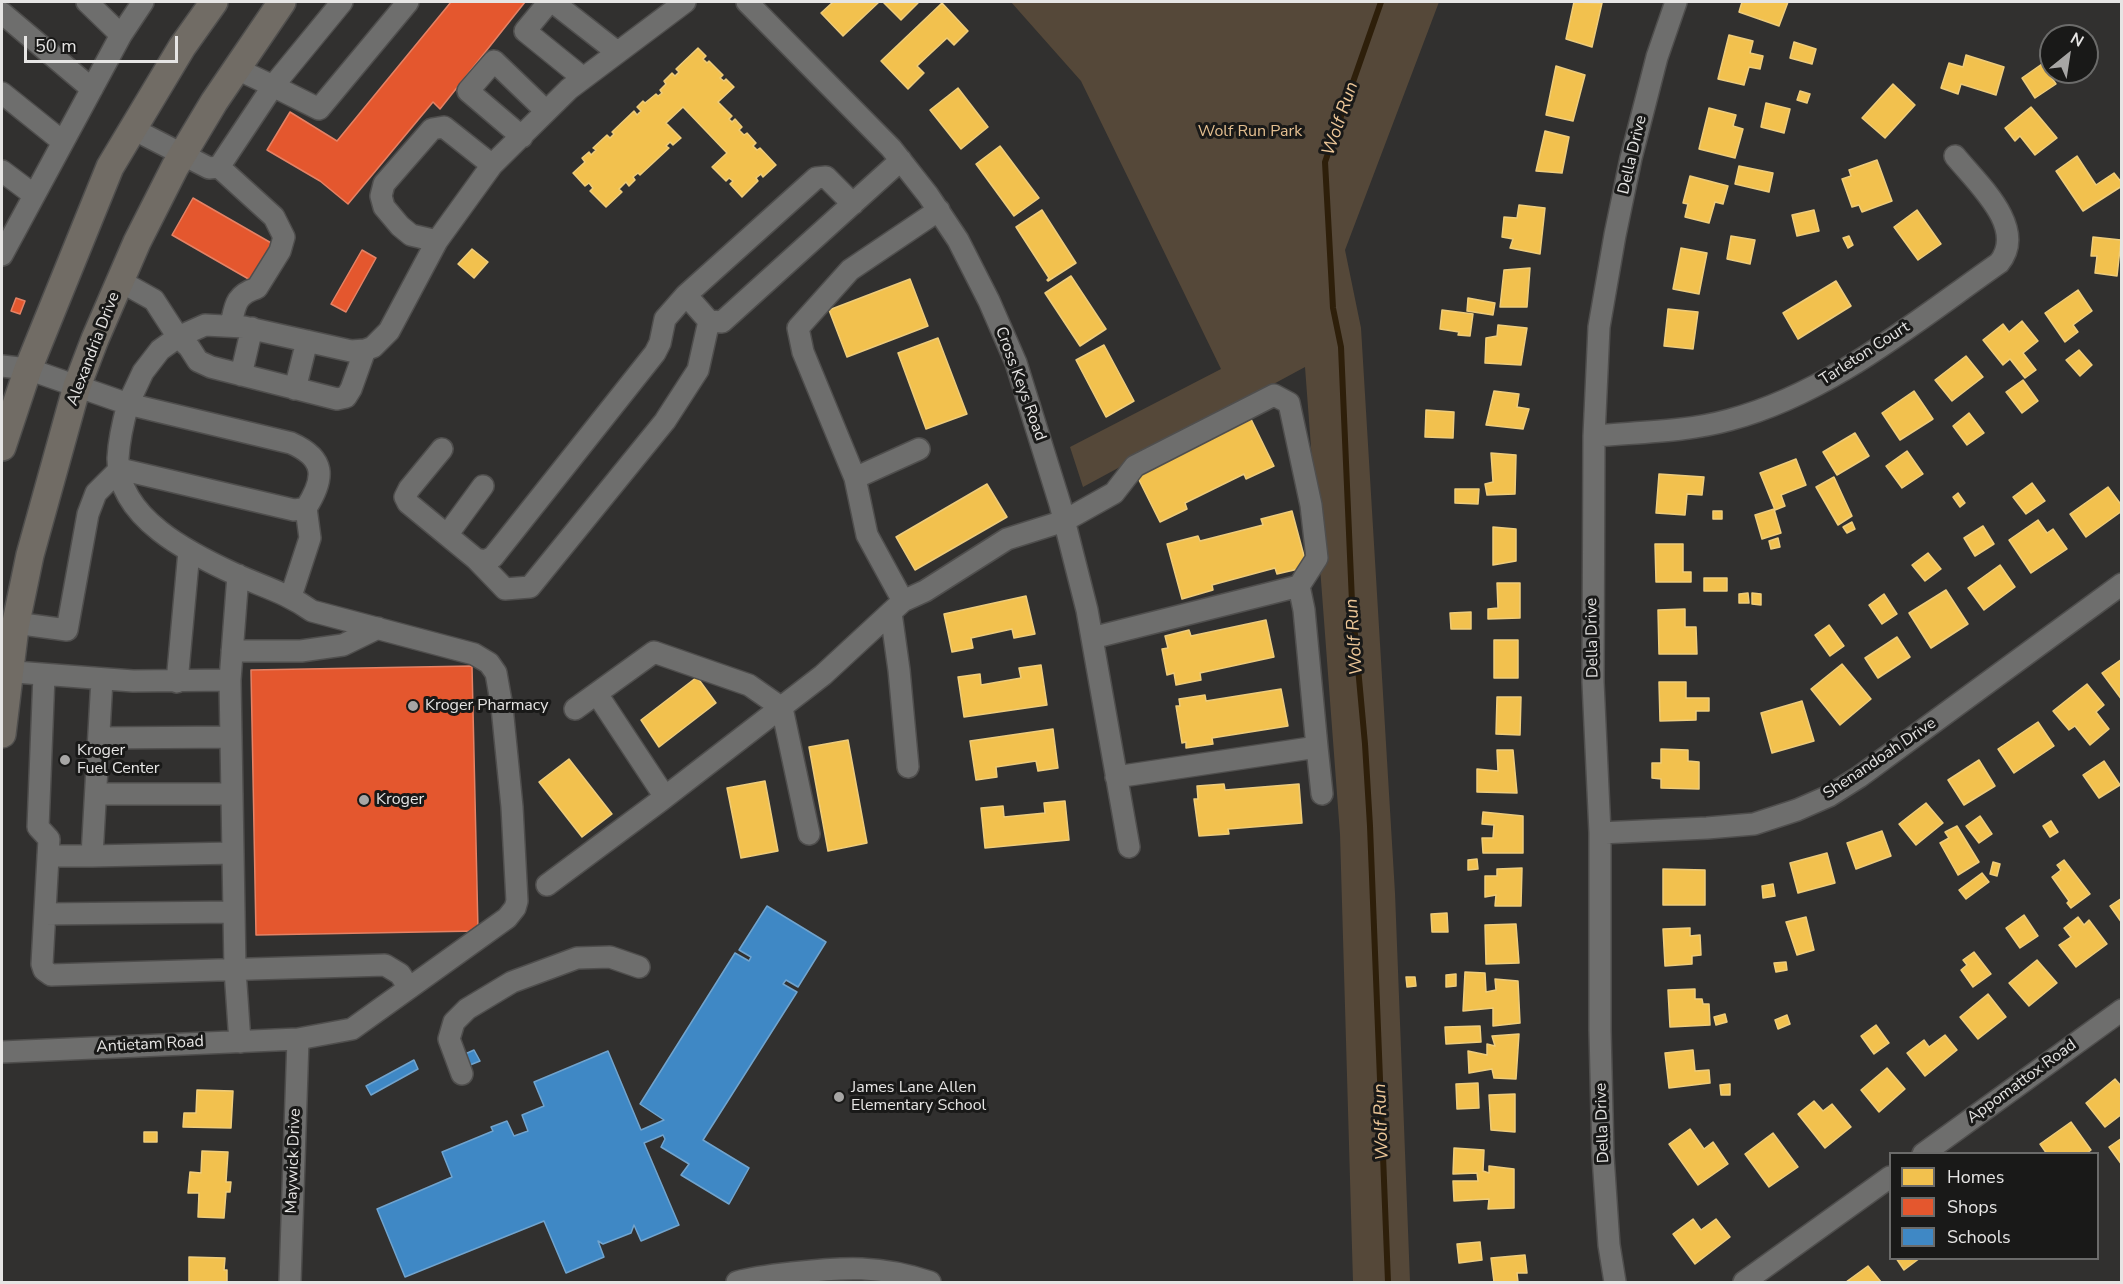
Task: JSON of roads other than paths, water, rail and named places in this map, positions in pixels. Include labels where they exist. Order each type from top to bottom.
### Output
[{"type":"main road","points":[[2,447],[28,369],[110,167],[182,47],[214,2]]},
{"type":"main road","name":"Alexandria Drive","points":[[2,734],[5,672],[15,623],[30,555],[77,386],[137,242],[183,155],[282,2]]},
{"type":"street","points":[[12,2],[2,13],[92,89]]},
{"type":"street","points":[[87,2],[121,35]]},
{"type":"street","points":[[3,249],[121,35],[143,2]]},
{"type":"street","points":[[219,167],[273,86],[342,2]]},
{"type":"street","points":[[237,69],[319,109],[408,2]]},
{"type":"street","points":[[583,78],[525,31],[551,2],[617,52]]},
{"type":"street","points":[[378,628],[312,610],[291,596],[238,575],[189,551],[158,531],[139,510],[124,486],[118,460],[121,429],[128,404],[152,359],[160,350],[178,337],[205,325],[252,328],[351,351],[374,347],[389,331],[437,241],[492,165],[569,89],[685,2]]},
{"type":"street","name":"Cross Keys Road","points":[[747,2],[901,160],[939,210],[984,291],[1016,363],[1038,429],[1064,521],[1087,610],[1130,847]]},
{"type":"street","name":"Della Drive","points":[[1615,1282],[1603,1156],[1600,833],[1593,682],[1594,436],[1599,327],[1615,236],[1640,124],[1657,57],[1676,2]]},
{"type":"street","points":[[522,137],[468,91],[494,61],[546,111]]},
{"type":"street","points":[[2,93],[63,142]]},
{"type":"street","points":[[437,241],[411,235],[400,226],[384,207],[381,196],[384,184],[432,129],[444,127],[492,165]]},
{"type":"street","points":[[133,129],[209,168],[219,167],[274,217],[284,237],[280,251],[256,288],[247,291],[237,300],[231,325]]},
{"type":"street","name":"Tarleton Court","points":[[1594,436],[1700,426],[1751,414],[1793,397],[1828,379],[1896,336],[1999,263],[2006,254],[2008,245],[2002,215],[1955,156]]},
{"type":"street","points":[[686,295],[709,321],[722,322],[901,160]]},
{"type":"street","points":[[2,171],[34,195]]},
{"type":"street","points":[[476,559],[485,561],[493,557],[551,486],[655,353],[660,343],[665,319],[686,295],[816,178],[826,177],[853,204]]},
{"type":"street","points":[[908,767],[897,607],[867,535],[855,478],[803,352],[798,328],[850,270],[939,210]]},
{"type":"street","points":[[120,281],[154,300],[178,337],[189,347],[198,362],[211,367],[337,399],[346,397],[351,389],[364,350]]},
{"type":"street","points":[[442,449],[409,489],[405,497],[408,503],[476,559],[505,589],[530,587],[665,421],[698,370],[709,321]]},
{"type":"street","points":[[241,375],[252,328]]},
{"type":"street","points":[[295,389],[308,341]]},
{"type":"street","points":[[2,366],[28,369],[128,404],[291,443],[304,449],[316,459],[319,474],[314,495],[306,508],[310,538],[291,596]]},
{"type":"street","points":[[547,885],[782,708],[823,675],[897,607],[1007,539],[1064,521],[1114,493],[1135,466],[1274,394],[1289,403],[1311,505],[1317,558],[1299,586],[1092,638]]},
{"type":"street","points":[[855,478],[919,449]]},
{"type":"street","points":[[15,623],[67,630],[88,514],[96,493],[120,469]]},
{"type":"street","points":[[120,469],[294,510],[306,508]]},
{"type":"street","points":[[447,535],[483,486]]},
{"type":"street","points":[[177,682],[189,551]]},
{"type":"street","points":[[238,575],[230,680],[235,970],[240,1041]]},
{"type":"street","name":"Shenandoah Drive","points":[[1600,833],[1754,824],[1797,810],[1829,796],[1859,777],[2121,584]]},
{"type":"street","points":[[1299,586],[1304,610],[1322,794]]},
{"type":"street","points":[[232,651],[301,651],[343,645],[378,628]]},
{"type":"street","name":"Antietam Road","points":[[2,1052],[298,1039],[352,1029],[507,918],[515,908],[517,901],[512,807],[502,707],[496,673],[489,663],[474,654],[378,628]]},
{"type":"street","points":[[576,709],[654,652],[749,685],[782,708],[809,834]]},
{"type":"street","points":[[5,672],[177,682],[230,680]]},
{"type":"street","points":[[44,675],[38,827],[49,839],[42,964],[44,970],[51,975],[385,965],[400,974],[410,988]]},
{"type":"street","points":[[92,856],[102,679]]},
{"type":"street","points":[[597,694],[666,797]]},
{"type":"street","points":[[99,738],[231,737]]},
{"type":"street","points":[[1116,777],[1317,747]]},
{"type":"street","points":[[96,794],[232,794]]},
{"type":"street","points":[[48,856],[233,853]]},
{"type":"street","points":[[45,914],[234,912]]},
{"type":"street","points":[[462,1074],[449,1039],[454,1022],[467,1010],[512,982],[578,958],[610,957],[639,967]]},
{"type":"street","name":"Appomattox Road","points":[[1926,1152],[2121,1010]]},
{"type":"street","name":"Maywick Drive","points":[[290,1282],[298,1039]]},
{"type":"street","points":[[1744,1282],[1889,1178]]},
{"type":"street","points":[[737,1282],[772,1275],[815,1276],[850,1267],[880,1269],[930,1282]]},
{"type":"waterway","name":"Wolf Run","points":[[1381,2],[1325,162],[1333,308],[1341,347],[1352,602],[1370,826],[1388,1282]]},
{"type":"place","name":"Kroger Pharmacy","points":[[413,706]]},
{"type":"place","name":"Kroger Fuel Center","points":[[65,760]]},
{"type":"place","name":"Kroger","points":[[364,800]]},
{"type":"place","name":"James Lane Allen Elementary School","points":[[839,1097]]},
{"type":"park label","name":"Wolf Run Park","points":[[1250,132]]}]
